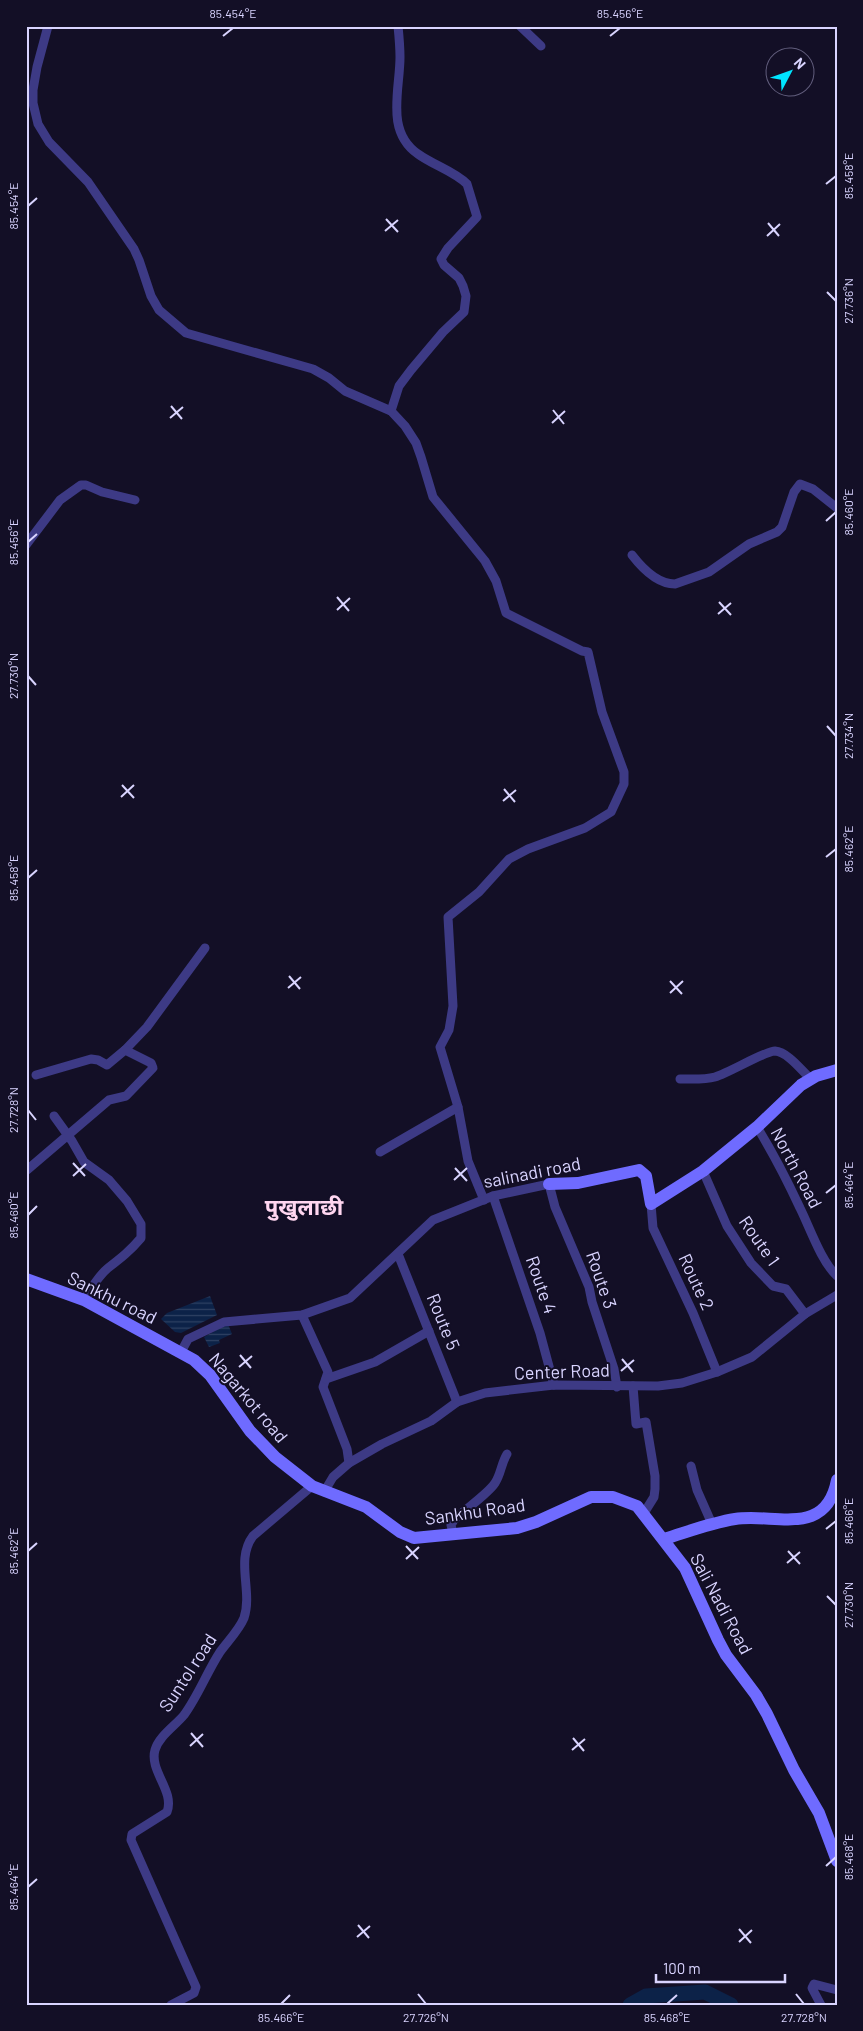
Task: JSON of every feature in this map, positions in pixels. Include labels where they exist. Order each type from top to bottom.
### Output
[{"type":"main road","points":[[651,1204],[703,1171],[756,1127],[801,1085],[837,1070]]},
{"type":"main road","name":"salinadi road","points":[[549,1184],[578,1183],[639,1170],[646,1176],[651,1204]]},
{"type":"main road","name":"Sankhu road","points":[[26,1279],[84,1300],[180,1352]]},
{"type":"main road","name":"Nagarkot road","points":[[180,1352],[194,1360],[210,1375],[250,1431],[275,1457],[318,1489]]},
{"type":"main road","name":"Sali Nadi Road","points":[[837,1480],[831,1499],[826,1506],[811,1516],[779,1520],[749,1518],[712,1524],[664,1539],[684,1568],[713,1632],[726,1655],[756,1695],[767,1714],[794,1770],[819,1813],[837,1861]]},
{"type":"main road","name":"Sankhu Road","points":[[318,1489],[366,1506],[400,1532],[414,1538],[517,1528],[536,1522],[586,1499],[614,1496],[637,1506],[664,1539]]},
{"type":"street","points":[[48,26],[32,90],[38,124],[50,142],[88,182],[134,249],[151,296],[159,310],[186,333],[313,369],[330,378],[345,391],[391,411],[416,442],[428,475],[433,497],[485,561],[496,580],[506,613],[582,651],[588,652],[602,712],[624,772],[622,789],[611,812],[585,828],[528,849],[509,859],[479,892],[448,918],[453,1006],[449,1030],[440,1047],[458,1107],[468,1161],[484,1200]]},
{"type":"street","points":[[391,411],[399,386],[443,332],[464,312],[466,296],[463,286],[459,278],[441,260],[448,248],[477,217],[467,184],[417,154],[406,143],[400,130],[395,109],[400,57],[398,26]]},
{"type":"street","points":[[520,26],[541,46]]},
{"type":"street","points":[[632,555],[642,567],[654,576],[670,584],[675,584],[709,572],[749,544],[777,532],[782,527],[794,492],[800,484],[813,488],[837,508]]},
{"type":"street","points":[[26,545],[60,500],[81,485],[135,500]]},
{"type":"street","points":[[36,1075],[91,1059],[98,1060],[107,1065],[125,1050],[147,1027],[205,948]]},
{"type":"street","points":[[27,1170],[108,1100],[126,1096],[153,1068],[150,1063],[125,1050]]},
{"type":"street","points":[[680,1080],[715,1077],[736,1069],[764,1054],[775,1051],[785,1055],[812,1079]]},
{"type":"street","points":[[380,1152],[458,1107]]},
{"type":"street","points":[[54,1116],[68,1134],[84,1162],[109,1180],[127,1200],[141,1224],[141,1238],[118,1263],[108,1268],[97,1280],[84,1300]]},
{"type":"street","name":"North Road","points":[[756,1127],[789,1184],[831,1271],[837,1276]]},
{"type":"street","name":"Route 1","points":[[703,1171],[727,1226],[751,1262],[773,1286],[786,1288],[805,1314]]},
{"type":"street","name":"salinadi road","points":[[180,1352],[188,1339],[224,1322],[302,1315],[350,1298],[433,1220],[493,1196],[549,1184]]},
{"type":"street","name":"Route 3","points":[[549,1184],[555,1207],[589,1287],[618,1387]]},
{"type":"street","name":"Route 4","points":[[493,1196],[540,1332],[554,1385]]},
{"type":"street","name":"Route 2","points":[[651,1204],[653,1228],[693,1313],[717,1372]]},
{"type":"street","name":"Route 5","points":[[398,1254],[457,1402]]},
{"type":"street","name":"Center Road","points":[[318,1489],[350,1462],[382,1444],[431,1421],[457,1402],[485,1394],[554,1385],[618,1387],[682,1383],[717,1372],[760,1352],[805,1314],[837,1295]]},
{"type":"street","points":[[302,1315],[328,1372],[323,1387],[347,1449],[350,1462]]},
{"type":"street","points":[[326,1379],[375,1362],[429,1331]]},
{"type":"street","points":[[633,1386],[636,1424],[646,1422],[655,1476],[654,1497],[644,1513]]},
{"type":"street","points":[[453,1534],[451,1525],[454,1520],[494,1485],[499,1475],[500,1466],[507,1454]]},
{"type":"street","points":[[691,1466],[697,1490],[712,1524]]},
{"type":"street","name":"Suntol road","points":[[171,2005],[194,1993],[196,1987],[131,1840],[132,1834],[167,1812],[169,1802],[156,1765],[155,1752],[158,1744],[184,1715],[220,1653],[244,1618],[247,1597],[245,1554],[248,1542],[318,1489]]},
{"type":"street","points":[[821,2005],[812,1988],[814,1984],[837,1990]]},
{"type":"water","points":[[210,1296],[217,1315],[181,1333],[175,1332],[161,1319],[167,1313]]},
{"type":"water","points":[[228,1324],[232,1334],[219,1340],[220,1343],[209,1347],[204,1337]]},
{"type":"waterway","points":[[630,2005],[646,1996],[705,1992],[731,2005]]},
{"type":"district","name":"पुखुलाछी","points":[[304,1207]]}]
